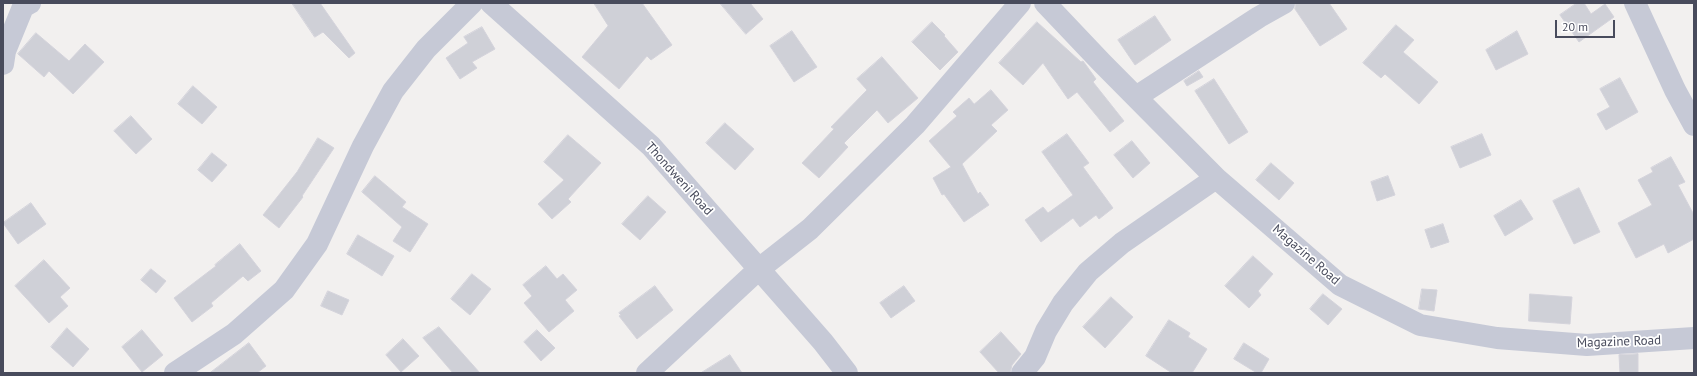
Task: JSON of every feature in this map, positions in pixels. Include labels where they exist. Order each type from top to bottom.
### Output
[{"type":"street","points":[[175,373],[234,334],[284,290],[317,244],[363,146],[393,91],[426,49],[472,3]]},
{"type":"street","name":"Thondweni Road","points":[[491,3],[651,146],[823,342],[847,373]]},
{"type":"street","points":[[646,373],[759,269],[810,229],[915,125],[1020,3]]},
{"type":"street","name":"Magazine Road","points":[[1045,3],[1216,178],[1340,285],[1420,325],[1497,338],[1587,345],[1694,338]]},
{"type":"street","points":[[1136,97],[1259,17],[1284,3]]},
{"type":"street","points":[[1635,3],[1675,90],[1694,125]]},
{"type":"street","points":[[3,15],[26,5]]},
{"type":"street","points":[[3,64],[5,51],[26,5]]},
{"type":"street","points":[[1022,373],[1034,357],[1046,331],[1063,303],[1088,272],[1122,243],[1216,178]]},
{"type":"building","points":[[292,3],[320,3],[355,53],[349,58],[323,32],[315,37]]},
{"type":"building","points":[[594,3],[642,3],[672,45],[651,60],[647,56],[619,89],[582,57],[608,26]]},
{"type":"building","points":[[720,3],[750,3],[763,19],[746,34]]},
{"type":"building","points":[[1296,3],[1329,3],[1347,29],[1320,46],[1295,9]]},
{"type":"building","points":[[1577,3],[1584,3],[1591,14],[1605,4],[1614,17],[1579,42],[1560,15]]},
{"type":"building","points":[[1155,16],[1171,40],[1135,65],[1118,40]]},
{"type":"building","points":[[932,22],[945,35],[944,36],[958,52],[940,70],[912,42]]},
{"type":"building","points":[[1037,22],[1081,62],[1083,61],[1096,79],[1093,82],[1124,121],[1110,132],[1077,92],[1068,99],[1043,63],[1023,85],[999,63]]},
{"type":"building","points":[[1396,25],[1414,40],[1403,52],[1438,82],[1419,104],[1385,74],[1381,78],[1363,63]]},
{"type":"building","points":[[482,27],[495,49],[472,62],[477,68],[460,79],[446,58],[468,43],[464,37]]},
{"type":"building","points":[[792,31],[817,67],[794,82],[770,46]]},
{"type":"building","points":[[1517,31],[1528,54],[1496,70],[1486,50]]},
{"type":"building","points":[[36,33],[69,61],[85,44],[104,62],[73,94],[49,71],[44,77],[18,54]]},
{"type":"building","points":[[882,57],[918,98],[888,123],[877,110],[844,143],[848,147],[819,178],[802,163],[834,129],[831,127],[867,90],[857,79]]},
{"type":"building","points":[[1199,71],[1203,77],[1187,86],[1184,81]]},
{"type":"building","points":[[1620,78],[1638,112],[1606,130],[1597,114],[1610,107],[1600,89]]},
{"type":"building","points":[[1214,79],[1248,132],[1229,144],[1195,91]]},
{"type":"building","points":[[193,86],[217,107],[202,124],[178,104]]},
{"type":"building","points":[[991,90],[1008,110],[991,125],[997,131],[962,164],[978,194],[980,192],[989,205],[964,222],[944,194],[942,195],[933,178],[951,167],[929,141],[957,116],[953,112],[969,98],[974,104]]},
{"type":"building","points":[[131,116],[152,139],[136,154],[114,131]]},
{"type":"building","points":[[725,123],[754,149],[735,170],[706,143]]},
{"type":"building","points":[[1067,134],[1089,163],[1083,167],[1113,208],[1099,219],[1096,215],[1080,227],[1073,218],[1041,242],[1025,220],[1043,207],[1048,213],[1073,195],[1042,152]]},
{"type":"building","points":[[1482,134],[1491,155],[1460,168],[1451,147]]},
{"type":"building","points":[[568,135],[601,163],[568,199],[571,202],[552,219],[538,204],[564,180],[544,162]]},
{"type":"building","points":[[318,138],[334,148],[302,196],[303,197],[279,228],[263,215],[297,172]]},
{"type":"building","points":[[1132,141],[1150,163],[1133,178],[1114,155]]},
{"type":"building","points":[[212,153],[227,165],[212,182],[198,170]]},
{"type":"building","points":[[1671,157],[1685,182],[1678,185],[1694,215],[1694,239],[1668,253],[1664,244],[1636,258],[1618,223],[1652,205],[1638,180],[1653,172],[1651,168]]},
{"type":"building","points":[[1271,163],[1294,183],[1279,200],[1256,180]]},
{"type":"building","points":[[375,176],[406,202],[402,207],[428,224],[410,252],[393,241],[402,227],[362,192]]},
{"type":"building","points":[[1388,176],[1395,195],[1377,201],[1371,182]]},
{"type":"building","points":[[1579,188],[1600,232],[1574,244],[1553,201]]},
{"type":"building","points":[[648,196],[666,212],[640,240],[622,224]]},
{"type":"building","points":[[1521,200],[1533,219],[1505,236],[1494,216]]},
{"type":"building","points":[[31,203],[46,224],[18,244],[3,223]]},
{"type":"building","points":[[1443,224],[1449,242],[1431,248],[1425,230]]},
{"type":"building","points":[[358,235],[394,256],[382,276],[347,254]]},
{"type":"building","points":[[240,244],[261,271],[248,281],[243,276],[211,303],[213,306],[192,322],[174,298],[216,266],[215,265]]},
{"type":"building","points":[[1253,256],[1273,274],[1258,291],[1261,295],[1249,308],[1225,286]]},
{"type":"building","points":[[44,260],[70,288],[60,297],[68,306],[49,323],[15,286]]},
{"type":"building","points":[[546,266],[557,279],[563,274],[577,290],[565,300],[574,311],[549,332],[524,303],[532,296],[523,285]]},
{"type":"building","points":[[151,269],[166,281],[156,293],[141,280]]},
{"type":"building","points":[[472,274],[491,289],[470,315],[451,299]]},
{"type":"building","points":[[655,286],[673,310],[637,339],[619,316],[621,315],[619,313]]},
{"type":"building","points":[[904,286],[915,301],[891,318],[880,303]]},
{"type":"building","points":[[1422,289],[1437,290],[1434,311],[1419,309]]},
{"type":"building","points":[[328,291],[349,300],[342,315],[321,306]]},
{"type":"building","points":[[1323,294],[1342,309],[1328,325],[1310,309]]},
{"type":"building","points":[[1530,294],[1572,297],[1570,324],[1529,321]]},
{"type":"building","points":[[1111,297],[1133,317],[1105,348],[1083,327]]},
{"type":"building","points":[[1169,320],[1190,333],[1188,337],[1207,349],[1192,373],[1172,373],[1146,356]]},
{"type":"building","points":[[439,327],[480,373],[453,373],[423,338]]},
{"type":"building","points":[[67,328],[89,349],[73,367],[51,347]]},
{"type":"building","points":[[142,330],[163,355],[142,372],[122,347]]},
{"type":"building","points":[[537,330],[555,348],[541,361],[524,342]]},
{"type":"building","points":[[1001,332],[1021,354],[1012,365],[1010,373],[999,373],[980,352]]},
{"type":"building","points":[[403,339],[419,356],[401,372],[386,355]]},
{"type":"building","points":[[249,343],[266,366],[257,373],[210,373]]},
{"type":"building","points":[[1244,343],[1269,359],[1261,373],[1257,373],[1234,359]]},
{"type":"building","points":[[1638,354],[1638,373],[1620,373],[1619,355]]},
{"type":"building","points":[[730,355],[742,373],[701,373]]}]
